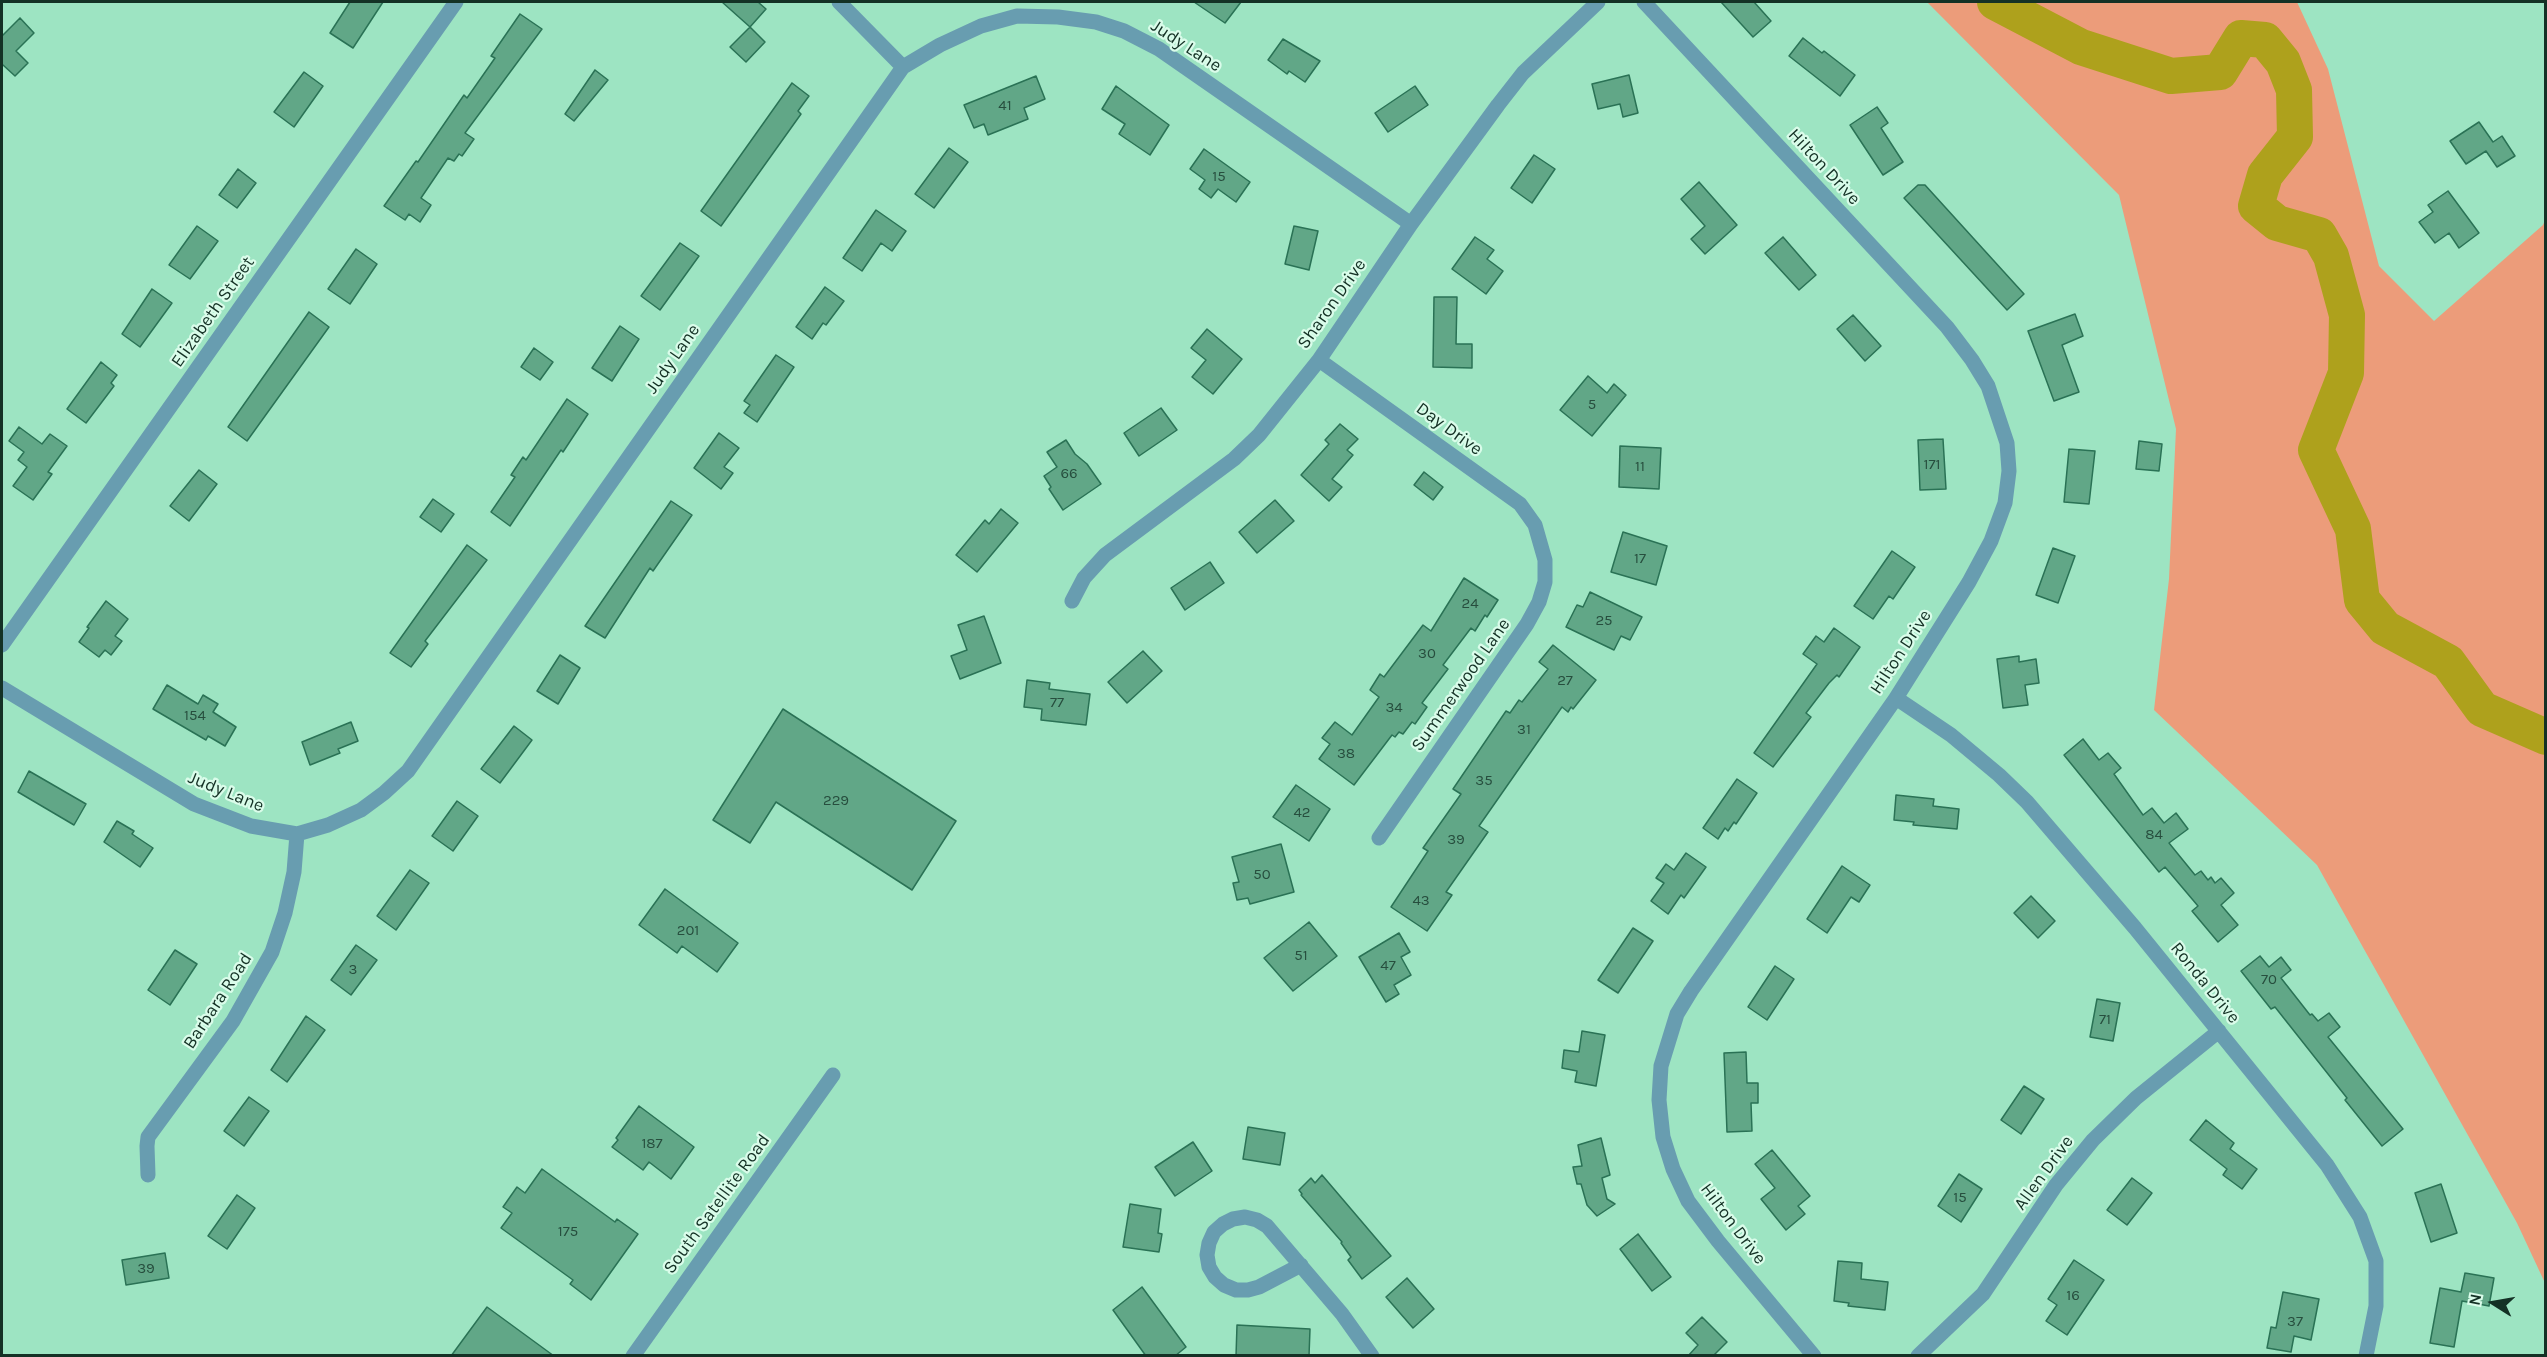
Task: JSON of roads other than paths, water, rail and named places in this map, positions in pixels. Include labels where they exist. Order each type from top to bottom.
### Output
[{"type":"street","name":"Elizabeth Street","points":[[2,645],[456,2]]},
{"type":"street","points":[[839,2],[903,67]]},
{"type":"street","name":"Sharon Drive","points":[[1071,601],[1084,578],[1105,555],[1234,459],[1251,443],[1319,360],[1411,224],[1523,73],[1598,2]]},
{"type":"street","name":"Hilton Drive","points":[[1644,2],[1947,327],[1972,360],[1988,387],[2007,443],[2009,471],[2005,503],[1995,532],[1969,582],[1896,698],[1691,991],[1677,1014],[1661,1066],[1659,1100],[1663,1137],[1673,1169],[1688,1201],[1718,1241],[1814,1356]]},
{"type":"street","name":"Judy Lane","points":[[2,688],[194,804],[251,826],[297,834],[328,825],[361,810],[408,771],[903,67],[940,45],[981,26],[1017,16],[1058,17],[1096,22],[1124,31],[1159,49],[1411,224]]},
{"type":"street","name":"Day Drive","points":[[1319,360],[1520,504],[1535,525],[1541,542]]},
{"type":"street","name":"Summerwood Lane","points":[[1379,838],[1527,624],[1539,602],[1545,582],[1541,542]]},
{"type":"street","name":"Ronda Drive","points":[[1896,698],[1951,735],[2027,802],[2219,1031],[2327,1165],[2360,1217],[2376,1261],[2376,1306],[2366,1356]]},
{"type":"street","name":"Barbara Road","points":[[148,1175],[148,1137],[232,1021],[272,952],[285,913],[294,872],[297,834]]},
{"type":"street","name":"Allen Drive","points":[[1918,1356],[1983,1294],[2056,1185],[2093,1140],[2136,1098],[2219,1031]]},
{"type":"street","name":"South Satellite Road","points":[[633,1356],[833,1075]]},
{"type":"street","points":[[1301,1265],[1259,1287],[1236,1290],[1224,1285],[1209,1267],[1207,1255],[1209,1243],[1214,1232],[1233,1219],[1245,1217],[1267,1226],[1301,1265],[1342,1314],[1372,1356]]},
{"type":"waterway","points":[[1995,2],[2081,47],[2171,76],[2220,72],[2241,38],[2265,40],[2283,62],[2294,90],[2295,137],[2265,175],[2256,206],[2277,223],[2319,235],[2331,256],[2347,315],[2346,373],[2316,450],[2353,529],[2362,600],[2385,628],[2448,662],[2482,709],[2546,737]]}]
